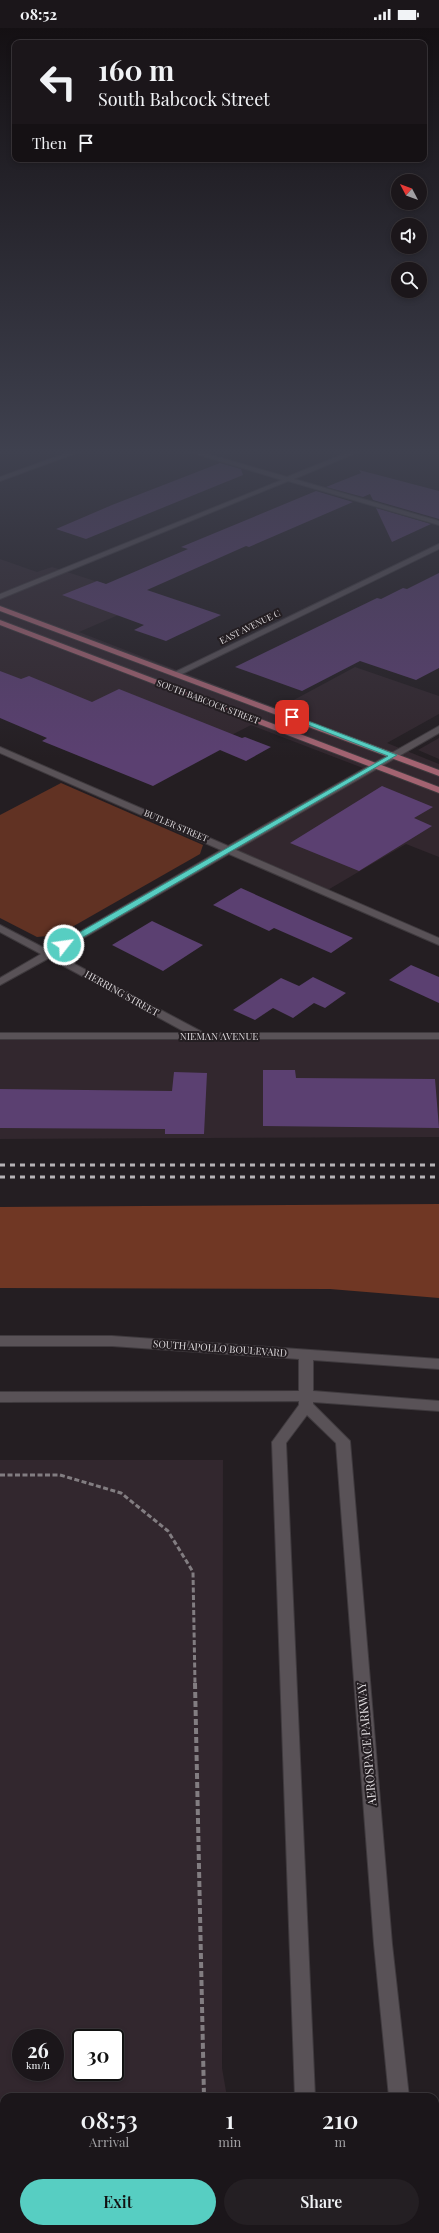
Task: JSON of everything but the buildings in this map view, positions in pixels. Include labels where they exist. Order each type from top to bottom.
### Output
[{"type":"main road","name":"SOUTH BABCOCK STREET","points":[[0,608],[439,772]]},
{"type":"main road","name":"SOUTH BABCOCK STREET","points":[[0,622],[439,790]]},
{"type":"street","points":[[0,597],[110,552]]},
{"type":"street","name":"EAST AVENUE C","points":[[177,673],[427,552]]},
{"type":"street","points":[[0,982],[439,729]]},
{"type":"street","name":"BUTLER STREET","points":[[0,750],[439,942]]},
{"type":"street","name":"HERRING STREET","points":[[0,928],[50,953],[201,1036]]},
{"type":"street","name":"NIEMAN AVENUE","points":[[0,1036],[439,1036]]},
{"type":"street","name":"SOUTH APOLLO BOULEVARD","points":[[0,1341],[112,1341],[439,1364]]},
{"type":"street","points":[[305,2093],[279,1442],[306,1401],[306,1354]]},
{"type":"street","points":[[0,1398],[306,1401],[439,1406]]},
{"type":"street","name":"AEROSPACE PARKWAY","points":[[306,1401],[343,1441],[383,1944],[399,2093]]},
{"type":"path","points":[[0,1476],[60,1475],[121,1493],[168,1531],[193,1572],[204,2093]]},
{"type":"shaded area","points":[[0,559],[37,572],[52,567],[153,600],[79,632],[277,709],[355,667],[439,696],[439,714],[387,743],[439,764],[439,857],[406,844],[326,891],[229,849],[368,770],[251,725],[187,758],[0,705]]},
{"type":"shaded area","points":[[439,738],[439,759],[418,750]]},
{"type":"shaded area","points":[[61,783],[203,845],[200,854],[58,935],[37,937],[0,918],[0,815]]},
{"type":"shaded area","points":[[0,1036],[439,1036],[439,1137],[0,1139]]},
{"type":"shaded area","points":[[439,1204],[439,1298],[330,1289],[0,1288],[0,1207]]},
{"type":"shaded area","points":[[0,1460],[223,1460],[222,2068],[226,2093],[0,2093]]},
{"type":"railway","points":[[0,1165],[439,1165]]},
{"type":"railway","points":[[0,1177],[439,1177]]},
{"type":"route","points":[[64,945],[394,755],[292,717]]}]
